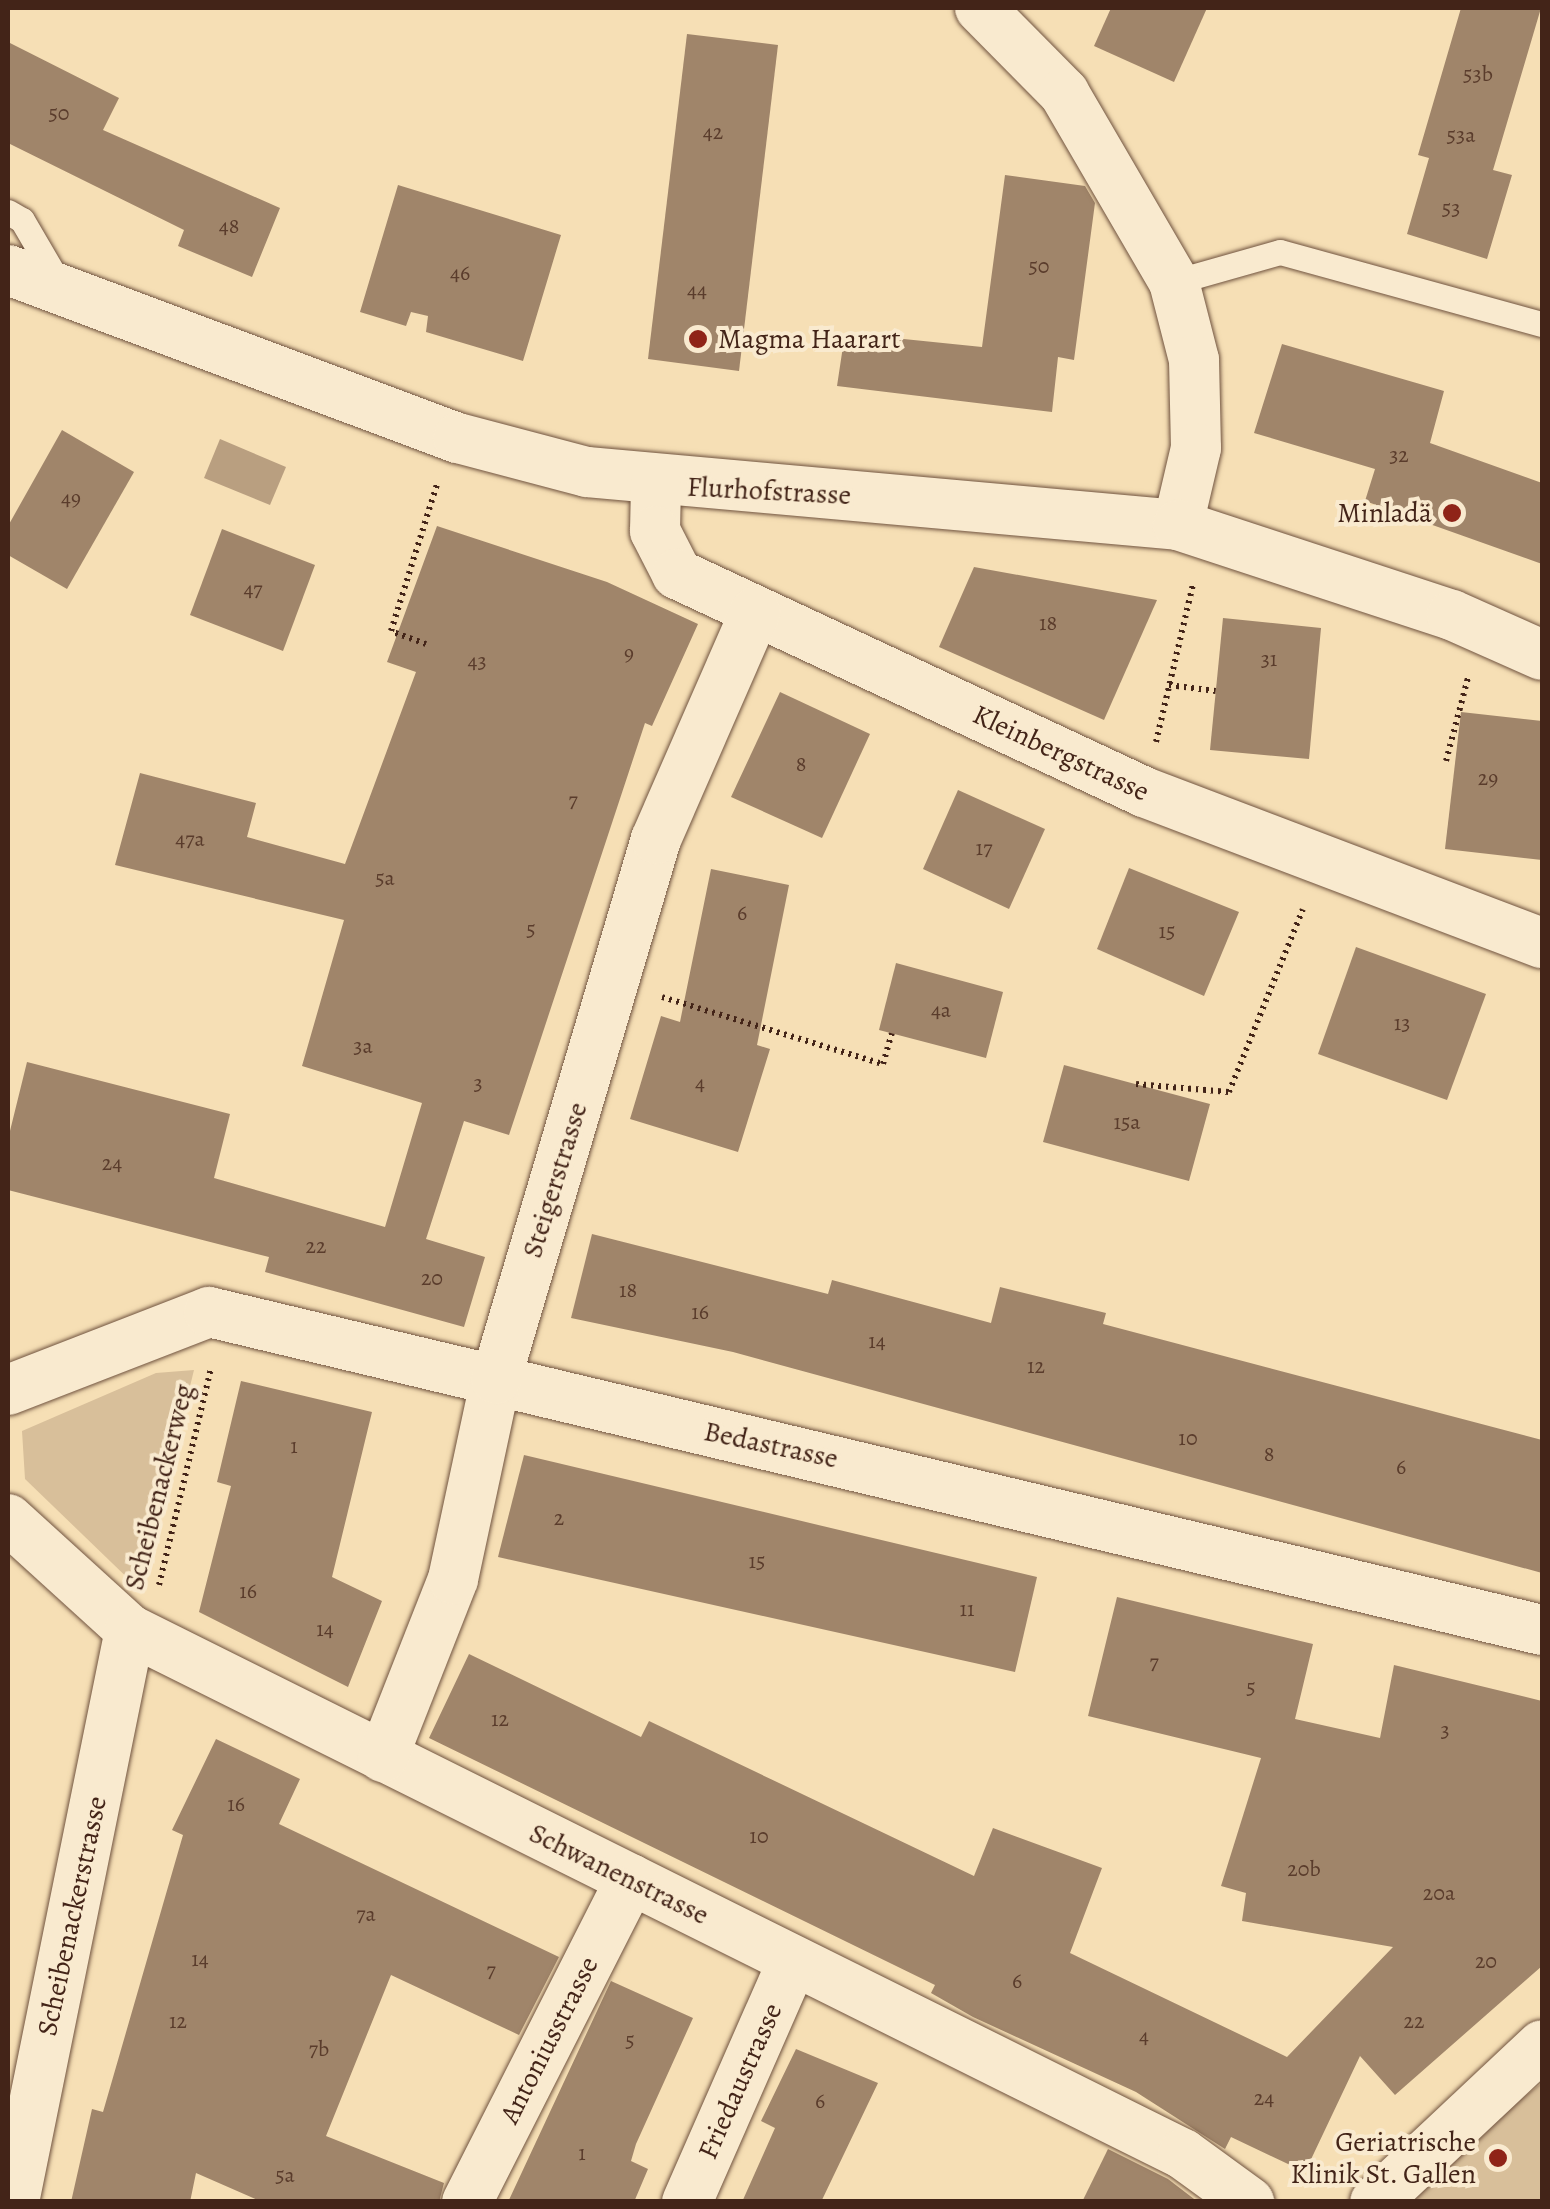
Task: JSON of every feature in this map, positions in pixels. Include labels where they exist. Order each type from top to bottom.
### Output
[{"type":"street","points":[[980,8],[1064,92],[1174,282],[1194,360],[1196,448],[1178,525]]},
{"type":"street","name":"Flurhofstrasse","points":[[8,270],[458,438],[656,484],[1014,505],[1178,525],[1452,615],[1542,655]]},
{"type":"street","name":"Kleinbergstrasse","points":[[656,484],[655,531],[677,574],[1144,792],[1542,943]]},
{"type":"street","name":"Steigerstrasse","points":[[383,1758],[453,1579],[496,1379],[684,761],[755,612]]},
{"type":"street","name":"Bedastrasse","points":[[8,1390],[209,1312],[1542,1630]]},
{"type":"street","name":"Schwanenstrasse","points":[[8,1519],[130,1630],[1183,2154],[1248,2202]]},
{"type":"street","name":"Scheibenackerstrasse","points":[[14,2202],[17,2131],[130,1630]]},
{"type":"street","name":"Antoniusstrasse","points":[[467,2202],[631,1879]]},
{"type":"street","name":"Friedaustrasse","points":[[687,2202],[793,1961]]},
{"type":"street","points":[[1376,2202],[1542,2046]]},
{"type":"lane","points":[[8,212],[22,220],[63,290]]},
{"type":"lane","points":[[1174,282],[1280,252],[1542,324]]},
{"type":"path","points":[[426,644],[391,631],[438,478]]},
{"type":"path","points":[[1144,792],[1196,573]]},
{"type":"path","points":[[1446,761],[1450,720],[1472,667]]},
{"type":"path","points":[[1170,685],[1216,691]]},
{"type":"path","points":[[1136,1084],[1229,1092],[1293,933]]},
{"type":"path","points":[[614,982],[882,1064],[892,1033]]},
{"type":"path","name":"Scheibenackerweg","points":[[130,1630],[154,1606],[216,1348]]},
{"type":"shaded area","points":[[220,439],[286,467],[270,505],[204,478]]},
{"type":"shaded area","points":[[194,1370],[140,1590],[25,1479],[22,1431],[156,1373]]},
{"type":"shaded area","name":"Geriatrische Klinik St. Gallen","points":[[1542,2083],[1542,2201],[1390,2201]]},
{"type":"building","points":[[1111,8],[1207,8],[1174,82],[1094,46]]},
{"type":"building","points":[[1461,8],[1541,8],[1493,170],[1512,175],[1487,259],[1407,234],[1429,158],[1418,155]]},
{"type":"building","points":[[687,34],[778,45],[739,371],[648,359]]},
{"type":"building","points":[[8,42],[119,98],[103,130],[280,208],[252,277],[178,246],[184,230],[8,143]]},
{"type":"building","points":[[1005,175],[1085,186],[1095,203],[1074,360],[1058,357],[1052,412],[837,386],[845,333],[982,347]]},
{"type":"building","points":[[398,185],[561,235],[523,361],[426,332],[428,316],[411,312],[406,326],[360,312]]},
{"type":"building","points":[[1282,344],[1444,391],[1430,443],[1542,483],[1542,564],[1365,501],[1375,469],[1254,433]]},
{"type":"building","points":[[62,430],[134,472],[67,589],[8,555],[8,526]]},
{"type":"building","points":[[437,526],[607,582],[698,624],[652,726],[645,723],[509,1135],[464,1121],[426,1239],[485,1257],[464,1327],[265,1272],[269,1257],[8,1190],[8,1139],[27,1062],[230,1114],[214,1178],[385,1227],[422,1103],[302,1066],[344,920],[115,865],[140,773],[256,803],[247,837],[345,864],[416,672],[387,662]]},
{"type":"building","points":[[222,529],[315,565],[283,651],[190,615]]},
{"type":"building","points":[[974,567],[1157,600],[1104,720],[939,647]]},
{"type":"building","points":[[1223,618],[1321,628],[1309,759],[1210,750]]},
{"type":"building","points":[[780,692],[870,734],[822,838],[731,797]]},
{"type":"building","points":[[1461,712],[1542,721],[1542,860],[1445,849]]},
{"type":"building","points":[[958,790],[1045,829],[1009,909],[923,869]]},
{"type":"building","points":[[1129,868],[1239,912],[1204,996],[1097,949]]},
{"type":"building","points":[[711,869],[789,885],[757,1045],[770,1049],[738,1152],[630,1119],[661,1016],[680,1022]]},
{"type":"building","points":[[1356,947],[1486,994],[1447,1100],[1318,1054]]},
{"type":"building","points":[[896,963],[1003,992],[986,1058],[879,1030]]},
{"type":"building","points":[[1064,1065],[1210,1104],[1189,1181],[1043,1142]]},
{"type":"building","points":[[592,1234],[828,1294],[832,1280],[991,1323],[1000,1287],[1106,1313],[1103,1324],[1542,1440],[1542,1573],[733,1352],[571,1318]]},
{"type":"building","points":[[241,1381],[372,1412],[332,1577],[382,1601],[348,1687],[199,1612],[231,1486],[217,1482]]},
{"type":"building","points":[[524,1455],[1037,1577],[1015,1672],[498,1557]]},
{"type":"building","points":[[1117,1597],[1313,1644],[1295,1719],[1380,1738],[1394,1665],[1542,1701],[1542,1966],[1395,2095],[1360,2056],[1305,2172],[1231,2137],[1225,2149],[1136,2092],[973,2017],[931,1993],[935,1985],[429,1738],[469,1654],[641,1737],[649,1721],[974,1876],[993,1828],[1102,1868],[1070,1953],[1287,2057],[1393,1947],[1242,1921],[1246,1893],[1221,1886],[1261,1758],[1088,1716]]},
{"type":"building","points":[[216,1739],[300,1779],[279,1824],[559,1957],[519,2035],[391,1975],[326,2136],[444,2183],[439,2202],[262,2202],[196,2173],[190,2202],[71,2202],[92,2109],[103,2112],[183,1835],[172,1830]]},
{"type":"building","points":[[611,1981],[693,2018],[636,2144],[631,2161],[648,2169],[634,2202],[508,2202]]},
{"type":"building","points":[[796,2049],[878,2083],[821,2202],[742,2202],[775,2128],[761,2121]]},
{"type":"building","points":[[1108,2149],[1168,2179],[1198,2202],[1082,2202]]},
{"type":"place","name":"Magma Haarart","points":[[698,339]]},
{"type":"place","name":"Minladä","points":[[1452,513]]},
{"type":"place","name":"Geriatrische Klinik St. Gallen","points":[[1498,2158]]}]
